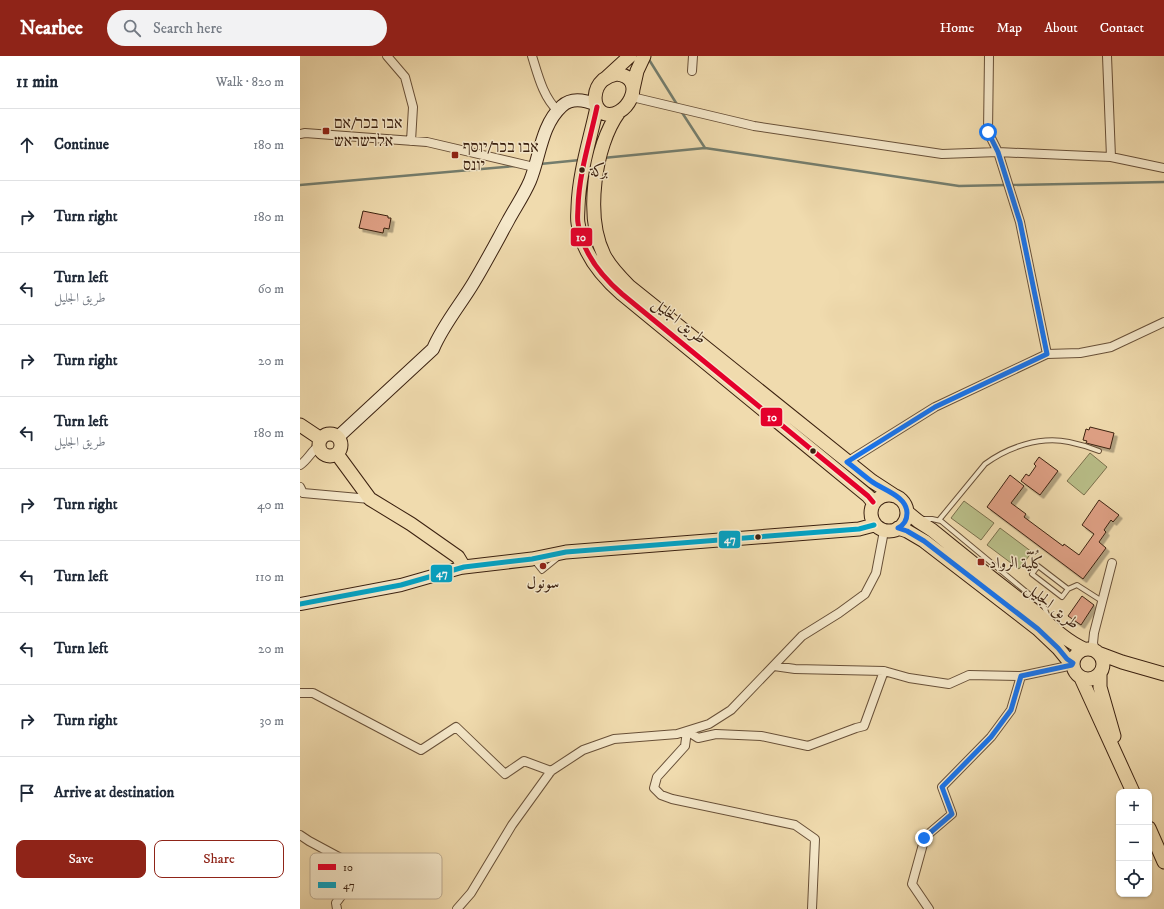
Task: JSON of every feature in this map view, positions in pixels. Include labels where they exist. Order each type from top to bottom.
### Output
[{"type":"main road","points":[[630,56],[601,81],[597,88],[595,97],[597,106],[605,114],[619,112],[626,106],[633,93],[637,71],[644,56]]},
{"type":"main road","points":[[606,78],[617,74],[625,76],[630,80],[633,93]]},
{"type":"main road","name":"طريق الجليل","points":[[597,106],[578,194],[578,222],[582,240],[601,274],[622,294],[868,496],[873,502]]},
{"type":"main road","name":"طريق الجليل","points":[[619,112],[607,131],[602,148],[594,194],[593,216],[597,237],[604,256],[617,274],[629,286],[872,482],[895,496]]},
{"type":"main road","points":[[300,425],[320,443],[322,452],[328,456],[337,454],[341,446],[336,435],[329,434],[323,437],[320,443]]},
{"type":"main road","points":[[337,454],[370,499],[411,524],[458,557],[464,566],[532,559],[566,552],[859,529],[879,528],[890,531],[898,528],[911,515],[905,504],[895,496],[883,495],[873,502],[870,514],[879,528]]},
{"type":"main road","name":"طريق الجليل","points":[[911,515],[932,530],[1074,645],[1122,662],[1164,674]]},
{"type":"main road","name":"طريق الجليل","points":[[898,528],[907,531],[924,541],[1038,629],[1073,664]]},
{"type":"main road","points":[[1126,776],[1100,686],[1100,672],[1103,664],[1102,659],[1091,650],[1077,652],[1074,656],[1073,664],[1077,674],[1081,678],[1132,789]]},
{"type":"main road","points":[[1081,678],[1091,679],[1100,672],[1113,669],[1164,682]]},
{"type":"main road","points":[[1152,835],[1164,862]]},
{"type":"street","points":[[387,56],[405,77],[412,107],[411,141]]},
{"type":"street","points":[[532,56],[545,94],[555,109]]},
{"type":"street","points":[[692,71],[693,56]]},
{"type":"street","points":[[989,56],[988,132],[998,152],[1020,222],[1047,354]]},
{"type":"street","points":[[1107,56],[1111,157]]},
{"type":"street","points":[[338,437],[433,349],[438,336],[478,275],[530,182],[541,145],[558,99],[577,92],[586,93],[597,88]]},
{"type":"street","points":[[633,93],[762,127],[942,154],[998,152],[1111,157],[1164,168]]},
{"type":"street","points":[[555,109],[577,100],[586,101],[597,106]]},
{"type":"street","points":[[300,134],[305,133],[427,142],[534,167]]},
{"type":"street","points":[[847,462],[935,407],[1047,354],[1080,353],[1111,347],[1164,322]]},
{"type":"street","points":[[300,465],[304,463],[320,443]]},
{"type":"street","points":[[300,486],[303,493],[370,499]]},
{"type":"street","points":[[457,909],[471,893],[512,825],[551,771],[583,750],[614,739],[677,734],[708,724],[731,710],[802,636],[839,613],[864,594],[876,573],[879,528]]},
{"type":"street","points":[[1091,650],[1112,563]]},
{"type":"street","points":[[300,604],[401,585],[464,566]]},
{"type":"street","points":[[774,666],[795,669],[884,672],[909,678],[949,684],[969,675],[1021,676],[1073,664]]},
{"type":"street","points":[[687,731],[698,738],[716,734],[761,736],[808,746],[864,726],[884,672]]},
{"type":"street","points":[[929,909],[912,884],[924,838],[952,814],[942,787],[991,737],[1011,710],[1021,676]]},
{"type":"street","points":[[300,693],[313,693],[421,750],[456,727],[505,774],[524,762],[551,771]]},
{"type":"street","points":[[687,731],[686,746],[657,777],[654,788],[661,795],[672,799],[795,825],[816,839],[812,909]]},
{"type":"street","points":[[300,835],[331,853]]},
{"type":"street","points":[[337,909],[336,903],[339,899]]},
{"type":"lane","points":[[939,520],[985,464],[992,458],[1016,447],[1032,442],[1057,440],[1079,444],[1099,451]]},
{"type":"lane","points":[[911,515],[939,520],[1041,604],[1046,611],[1052,627]]},
{"type":"lane","points":[[1068,589],[1038,566],[1032,574],[1062,597],[1068,589],[1077,585],[1102,602]]},
{"type":"green space","points":[[1090,453],[1107,467],[1084,495],[1067,481]]},
{"type":"green space","points":[[964,501],[994,523],[981,540],[951,518]]},
{"type":"green space","points":[[1000,528],[1032,552],[1019,569],[987,545]]},
{"type":"building","points":[[363,211],[388,216],[388,218],[391,218],[389,229],[384,228],[383,233],[359,228]]},
{"type":"building","points":[[1090,427],[1114,433],[1110,449],[1086,443],[1087,441],[1083,440],[1086,429],[1089,430]]},
{"type":"building","points":[[1039,457],[1058,471],[1040,495],[1021,481],[1026,474],[1029,476],[1036,466],[1034,464]]},
{"type":"building","points":[[1010,475],[1024,486],[1011,503],[1026,514],[1024,517],[1063,546],[1064,544],[1079,555],[1094,534],[1082,525],[1099,500],[1119,515],[1113,522],[1111,520],[1104,530],[1106,532],[1099,542],[1106,548],[1083,579],[987,507]]},
{"type":"building","points":[[1082,596],[1094,605],[1081,625],[1068,616]]},
{"type":"waterway","points":[[648,58],[678,106]]},
{"type":"waterway","points":[[681,111],[705,148]]},
{"type":"waterway","points":[[603,158],[705,148],[959,186],[1164,182]]},
{"type":"waterway","points":[[540,164],[580,160]]},
{"type":"waterway","points":[[300,185],[515,166]]},
{"type":"transit line","name":"10","points":[[597,107],[580,182],[578,223],[583,244],[599,271],[622,294],[868,496],[873,502]]},
{"type":"transit line","name":"47","points":[[300,604],[401,585],[464,567],[532,559],[566,552],[859,529],[874,525]]},
{"type":"place","name":"אבו בכר/אם אלרשראש","points":[[326,131]]},
{"type":"place","name":"אבו בכר/יוסף יונס","points":[[455,155]]},
{"type":"place","name":"بركة","points":[[582,170]]},
{"type":"place","name":"كُلّيّة الرواد","points":[[981,562]]},
{"type":"place","name":"سونول","points":[[543,566]]},
{"type":"route","points":[[924,838],[952,814],[942,787],[991,737],[1011,710],[1021,676],[1072,665],[1073,663],[1067,659],[1038,629],[976,581],[924,541],[907,531],[898,528],[905,521],[907,516],[905,504],[900,499],[872,482],[847,462],[935,407],[1047,354],[1020,222],[998,152],[988,132]]}]
